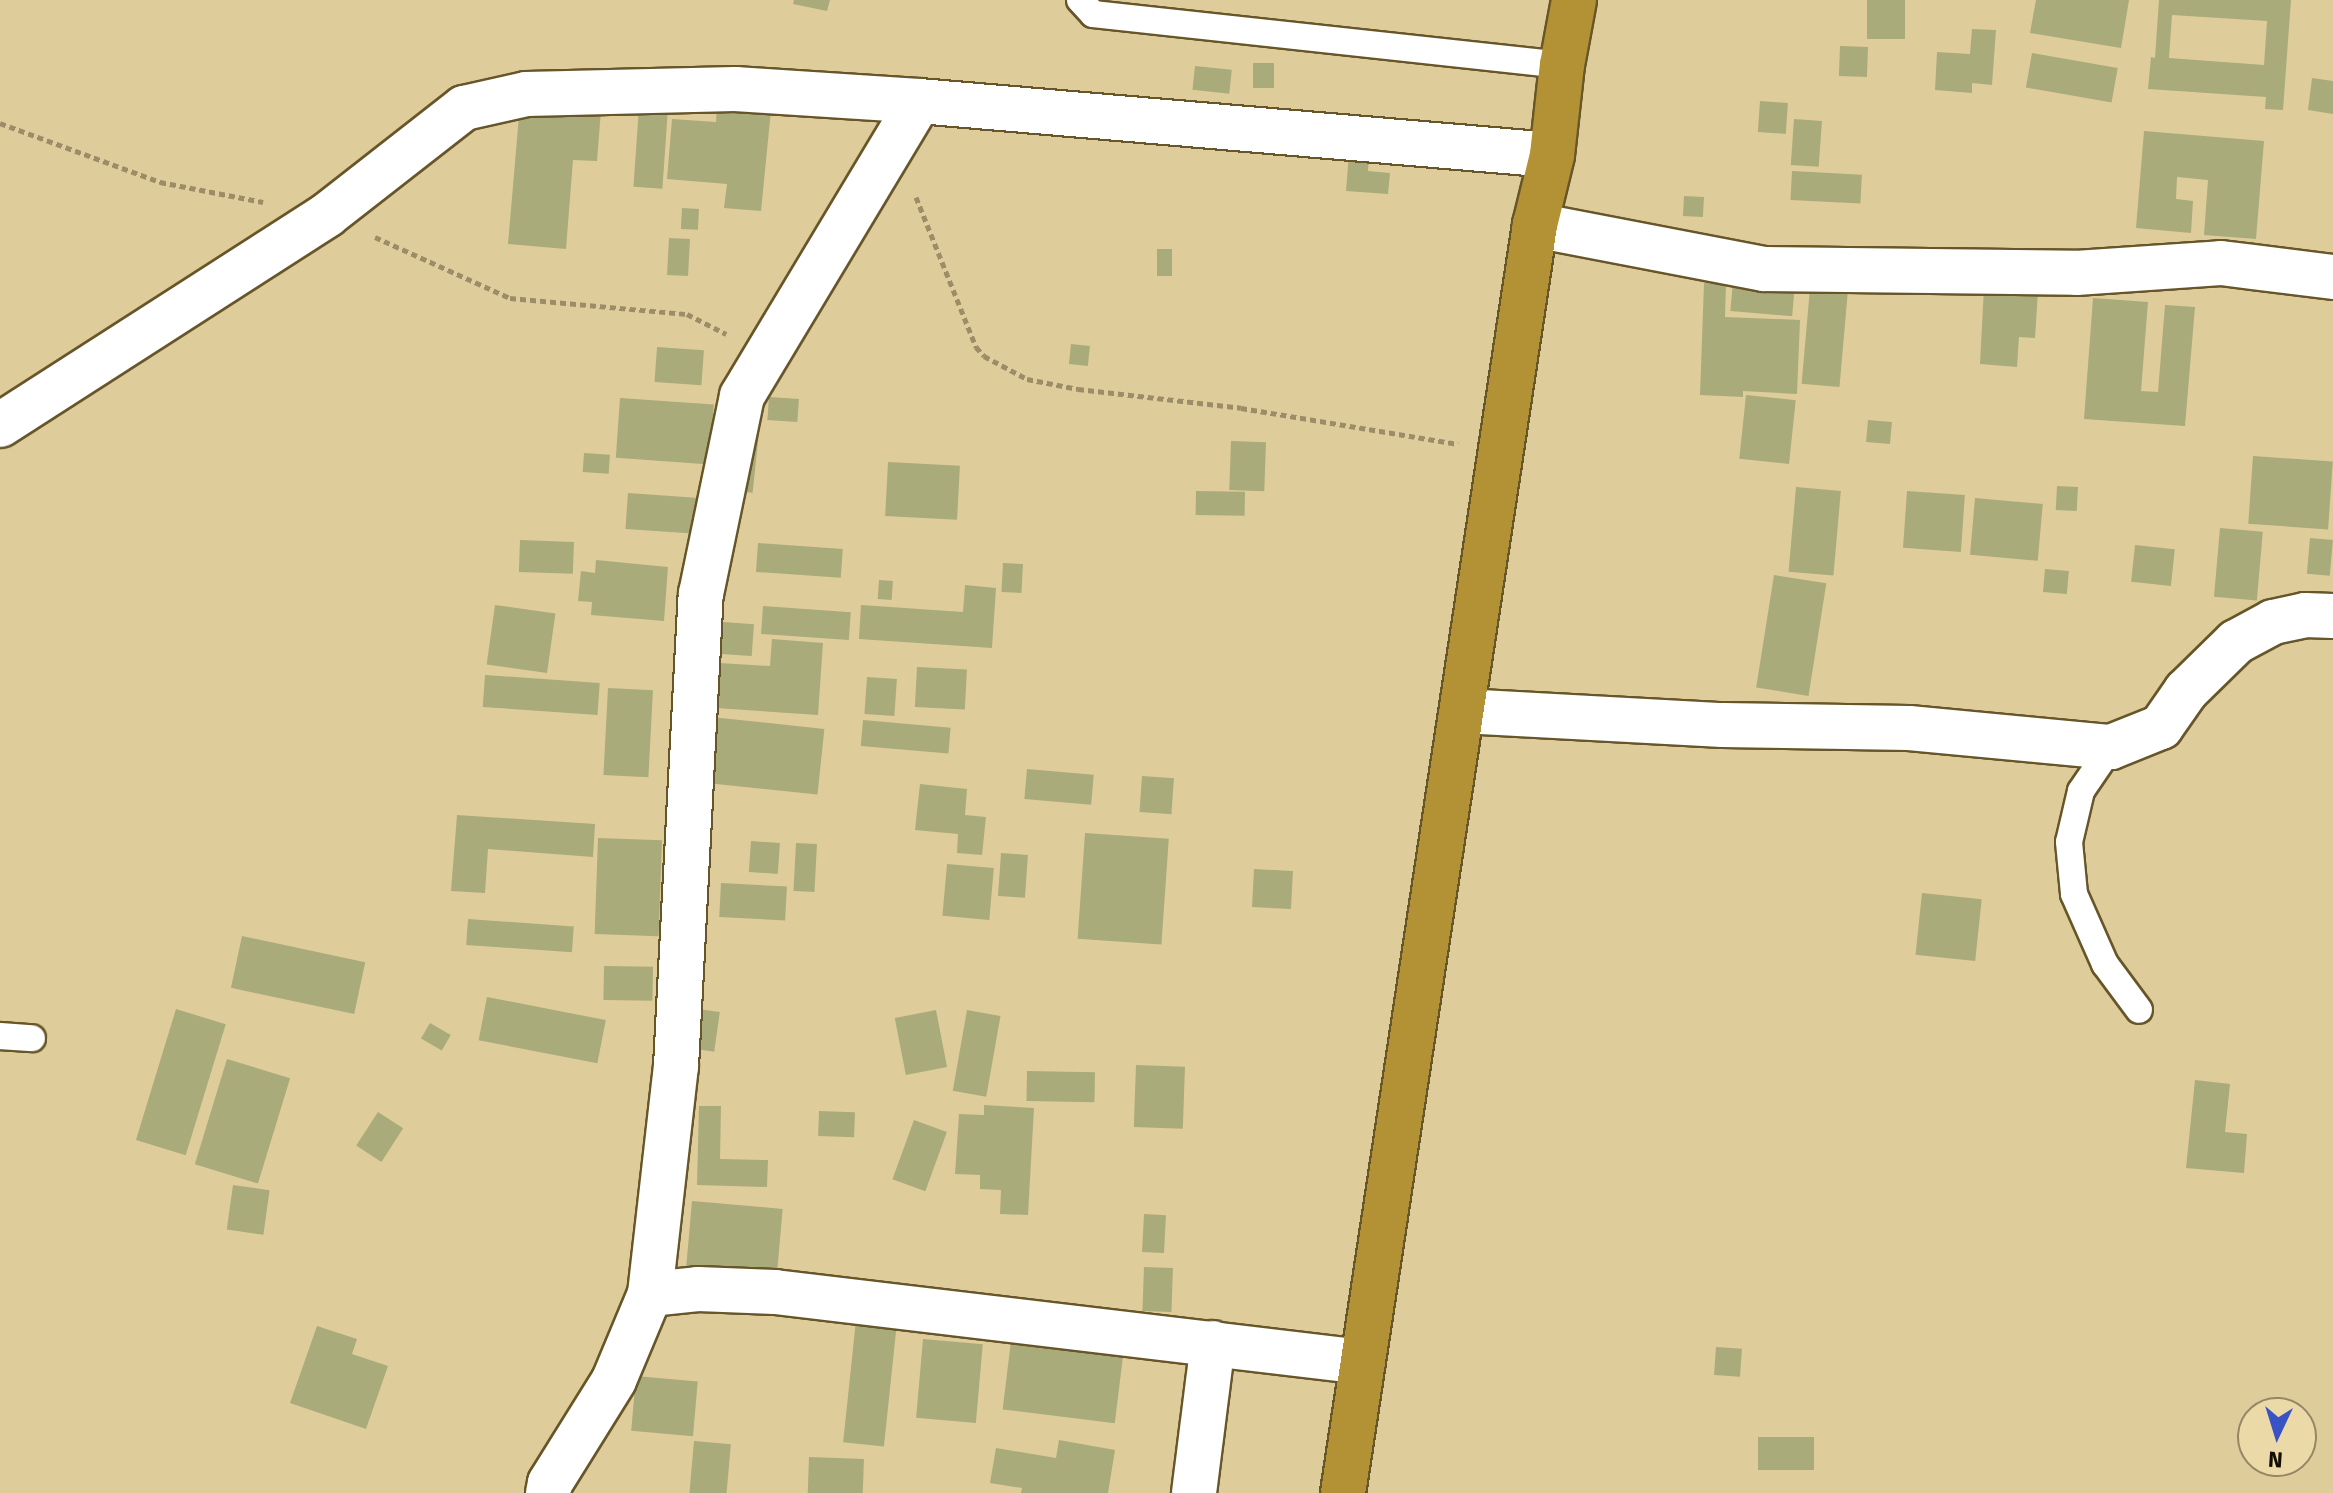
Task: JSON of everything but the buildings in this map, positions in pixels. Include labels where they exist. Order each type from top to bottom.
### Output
[{"type":"highway","points":[[1343,1493],[1535,225],[1552,155],[1562,65],[1574,0]]},
{"type":"street","points":[[0,425],[327,215],[464,108],[526,94],[735,89],[919,101],[1552,155]]},
{"type":"street","points":[[548,1493],[550,1483],[614,1380],[650,1294],[676,1066],[701,594],[742,396],[919,101]]},
{"type":"street","points":[[1535,225],[1764,269],[2076,273],[2221,263],[2333,277]]},
{"type":"street","points":[[1462,711],[1723,725],[1909,728],[2111,747],[2161,727],[2186,691],[2236,642],[2273,622],[2305,615],[2333,616]]},
{"type":"street","points":[[650,1294],[698,1289],[775,1292],[1363,1362]]},
{"type":"street","points":[[1194,1493],[1213,1343]]},
{"type":"lane","points":[[1080,0],[1093,14],[1562,65]]},
{"type":"lane","points":[[2111,747],[2081,791],[2069,842],[2074,894],[2105,964],[2139,1010]]},
{"type":"lane","points":[[0,1036],[32,1038]]},
{"type":"path","points":[[0,123],[160,182],[327,215],[510,298],[687,314],[755,348],[764,359]]},
{"type":"path","points":[[894,142],[976,347],[984,356],[1027,379],[1241,408],[1502,451]]}]
